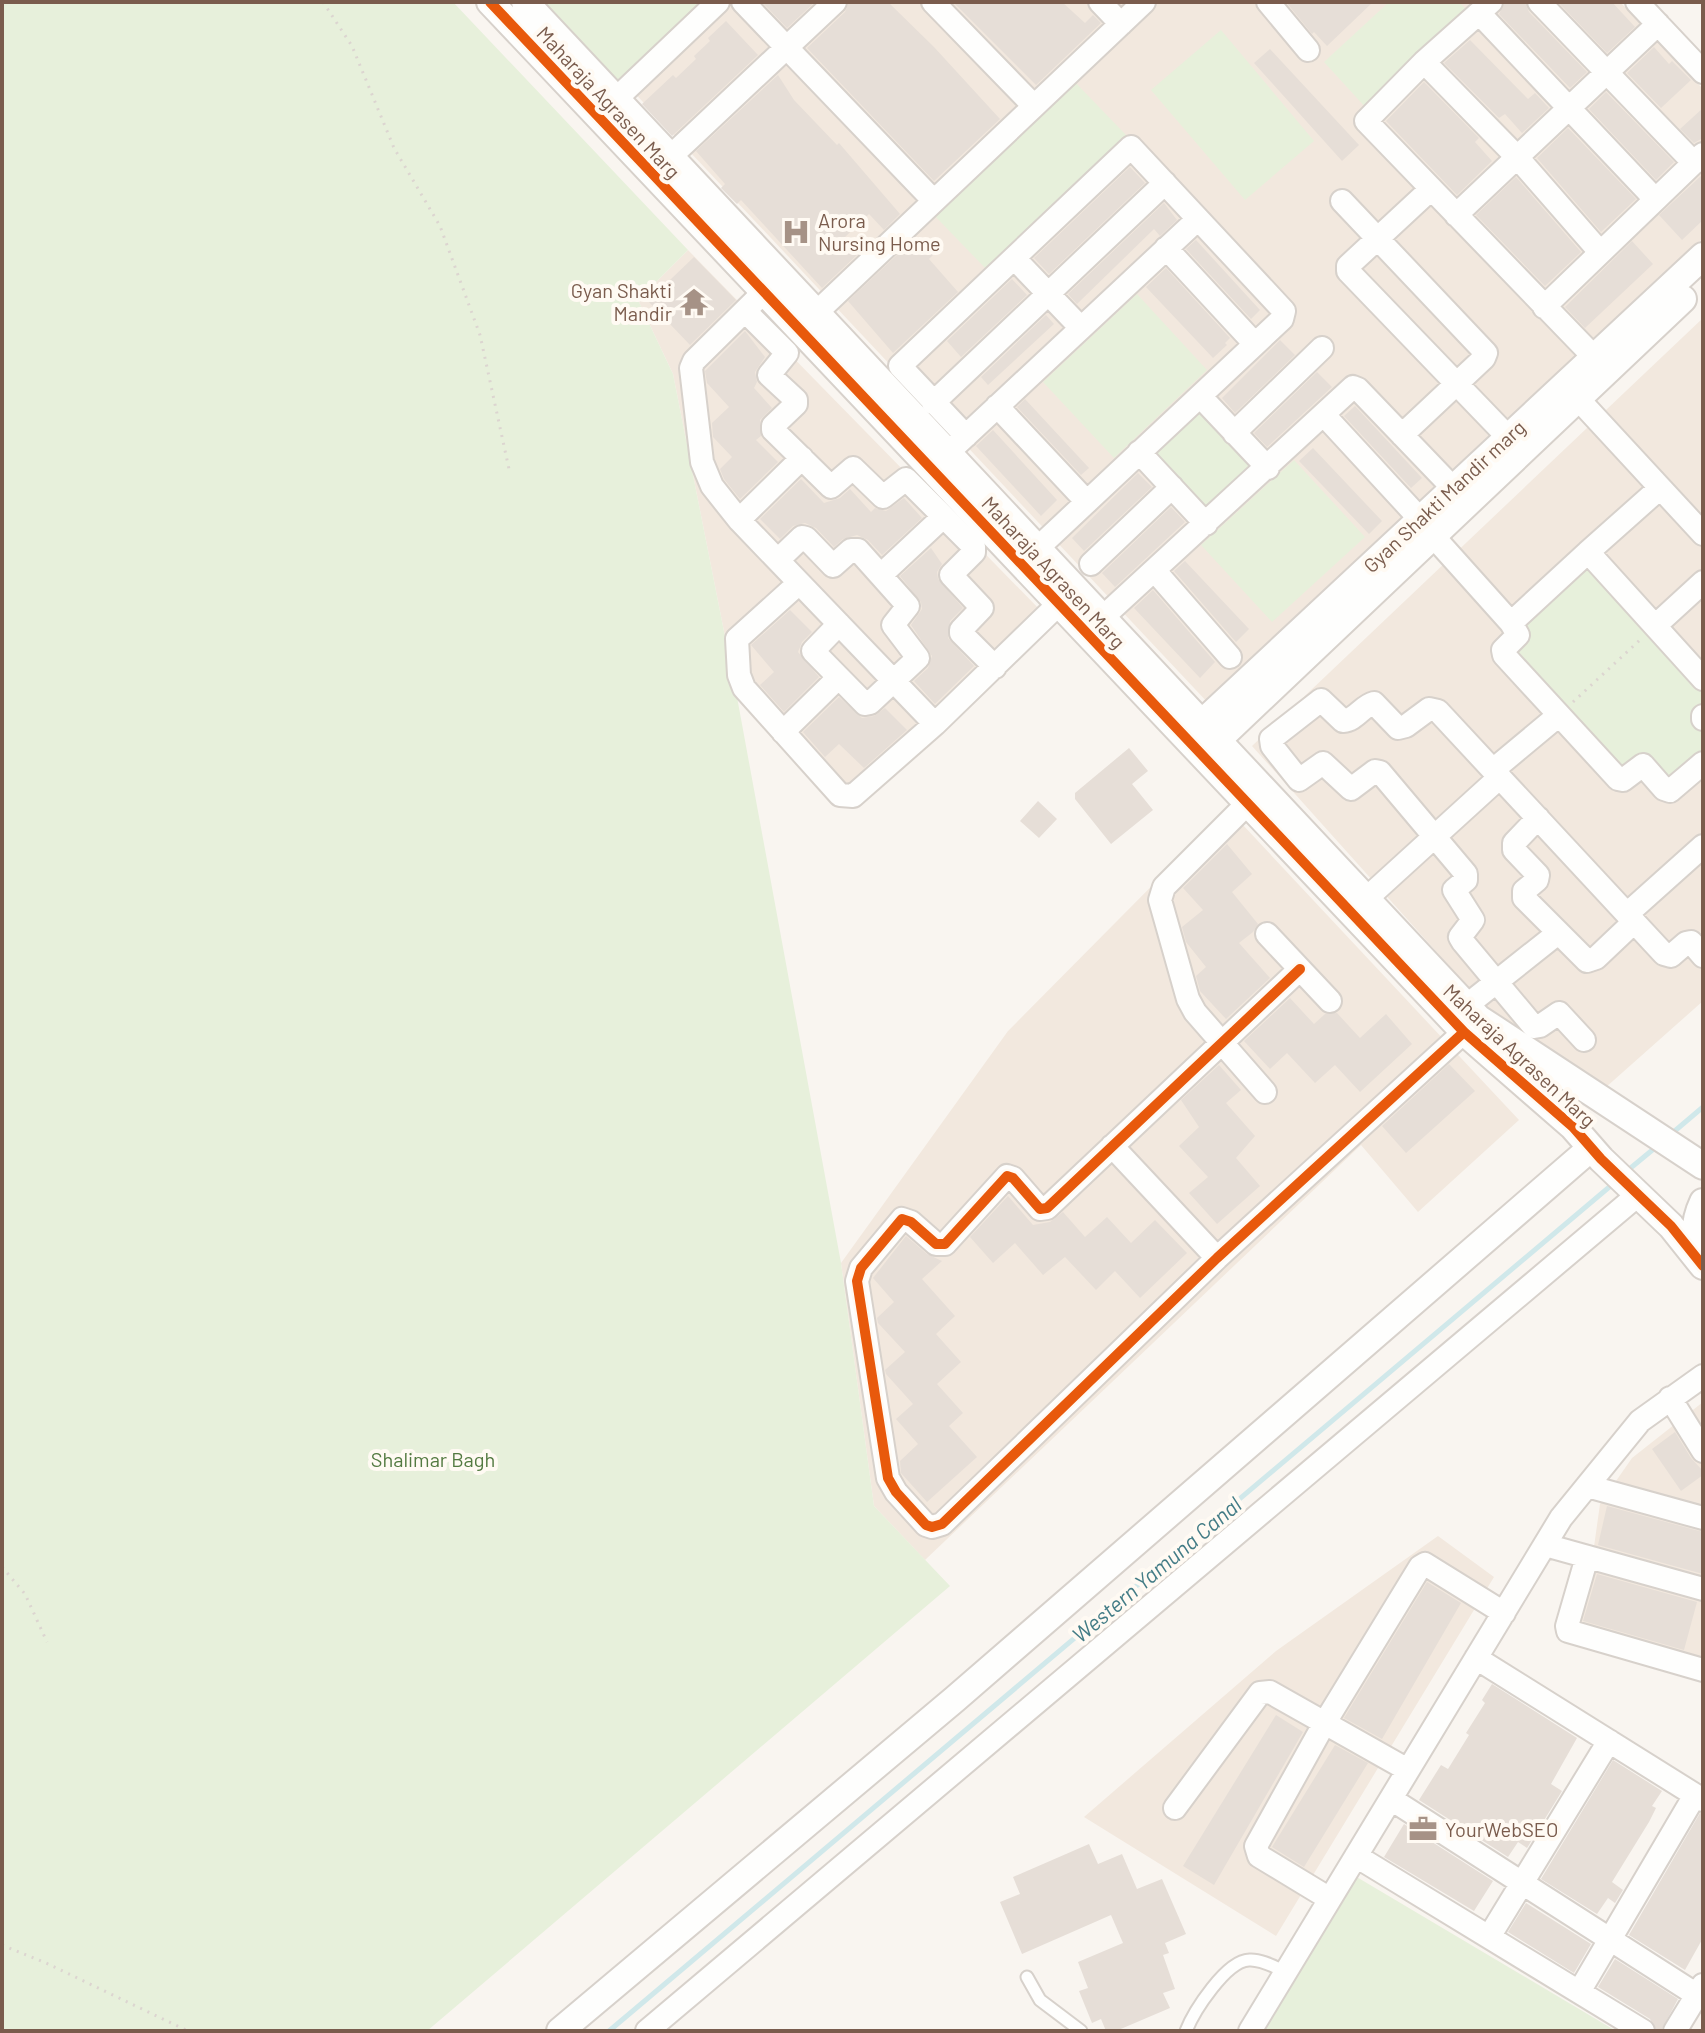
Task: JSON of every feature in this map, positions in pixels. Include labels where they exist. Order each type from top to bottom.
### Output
[{"type":"street","name":"Maharaja Agrasen Marg","points":[[490,2],[772,284],[1465,1019],[1671,1226],[1703,1266]]},
{"type":"street","name":"Maharaja Agrasen Marg","points":[[525,2],[670,157],[772,284],[816,313],[957,444],[1029,556]]},
{"type":"street","points":[[616,99],[718,2]]},
{"type":"street","points":[[743,2],[934,201]]},
{"type":"street","points":[[670,157],[835,2]]},
{"type":"street","points":[[933,2],[1034,106]]},
{"type":"street","points":[[1100,2],[1121,24]]},
{"type":"street","points":[[816,313],[1144,2]]},
{"type":"street","points":[[1268,2],[1308,50]]},
{"type":"street","points":[[1539,2],[1698,158],[1544,307]]},
{"type":"street","points":[[1637,2],[1703,72]]},
{"type":"street","points":[[1594,357],[1366,121],[1424,62],[1485,7],[1569,108],[1655,199]]},
{"type":"street","points":[[1456,215],[1658,24]]},
{"type":"street","points":[[1424,62],[1517,157],[1600,252]]},
{"type":"street","points":[[1029,556],[1282,319],[1284,311],[1131,147],[900,366],[933,403],[957,444],[1198,219]]},
{"type":"street","points":[[933,403],[1165,183]]},
{"type":"street","points":[[1431,189],[1348,266],[1348,271],[1508,437]]},
{"type":"street","points":[[1342,201],[1485,350],[1484,358],[1402,435]]},
{"type":"street","points":[[1166,248],[1255,344]]},
{"type":"street","name":"Gyan Shakti Mandir marg","points":[[1426,528],[1453,488],[1508,437],[1571,392],[1594,357],[1703,256]]},
{"type":"street","points":[[1014,258],[1081,328]]},
{"type":"street","name":"Gyan Shakti Mandir marg","points":[[1202,739],[1571,392],[1703,280]]},
{"type":"street","points":[[772,284],[694,361],[690,375],[702,462],[707,476],[739,520],[935,724]]},
{"type":"street","points":[[746,312],[787,353],[769,375],[796,400],[796,404],[772,429],[831,487],[853,468],[883,497],[906,479],[975,549],[951,574],[982,607],[961,632],[995,667]]},
{"type":"street","points":[[1234,433],[1322,348]]},
{"type":"street","points":[[1102,618],[1268,468],[1351,388],[1356,387],[1453,488]]},
{"type":"street","points":[[1571,392],[1703,534]]},
{"type":"street","points":[[1200,396],[1268,468]]},
{"type":"street","points":[[997,406],[1087,502]]},
{"type":"street","points":[[1324,415],[1511,623],[1518,635],[1503,650],[1504,655],[1620,780],[1643,765],[1664,789],[1670,791],[1702,765]]},
{"type":"street","points":[[1139,452],[1206,524]]},
{"type":"street","points":[[739,520],[802,458]]},
{"type":"street","points":[[1091,564],[1172,487]]},
{"type":"street","points":[[1511,623],[1660,488]]},
{"type":"street","points":[[881,575],[943,517]]},
{"type":"street","points":[[778,560],[804,537],[831,565],[837,565],[855,549],[908,606],[893,625],[918,656],[867,704],[813,650],[839,624]]},
{"type":"street","points":[[1588,552],[1703,679]]},
{"type":"street","points":[[1155,571],[1230,657]]},
{"type":"street","points":[[1655,626],[1703,582]]},
{"type":"street","points":[[799,583],[735,641],[739,675],[744,688],[840,795],[850,797],[935,724],[1067,596]]},
{"type":"street","name":"Maharaja Agrasen Marg","points":[[1067,596],[1102,618],[1202,739]]},
{"type":"street","points":[[783,732],[838,678]]},
{"type":"street","points":[[1584,1040],[1559,1013],[1534,1027],[1461,939],[1461,933],[1473,920],[1454,890],[1466,880],[1466,874],[1380,772],[1375,771],[1351,789],[1323,763],[1299,780],[1270,744],[1271,739],[1321,700],[1343,721],[1350,720],[1367,705],[1374,703],[1398,728],[1406,726],[1425,711],[1435,709],[1667,956],[1691,942],[1703,956]]},
{"type":"street","points":[[1366,899],[1559,715]]},
{"type":"street","name":"Maharaja Agrasen Marg","points":[[1254,796],[1366,899],[1465,1019]]},
{"type":"street","points":[[1254,796],[1164,887],[1160,900],[1188,999],[1204,1024],[1265,1092]]},
{"type":"street","points":[[1538,818],[1513,847],[1538,875],[1537,880],[1524,891],[1524,898],[1587,961],[1596,958],[1631,918],[1700,856]]},
{"type":"street","points":[[1300,969],[1045,1209],[1040,1209],[1013,1178],[1004,1178],[942,1246],[906,1219],[898,1221],[858,1272],[888,1478],[896,1492],[926,1525],[942,1524],[1465,1019],[1496,982],[1558,933]]},
{"type":"street","points":[[1267,934],[1330,1001]]},
{"type":"street","name":"Maharaja Agrasen Marg","points":[[1465,1019],[1478,1018],[1693,1160]]},
{"type":"street","points":[[1112,1146],[1217,1258]]},
{"type":"street","points":[[560,2031],[1596,1153]]},
{"type":"street","points":[[647,2031],[1639,1194]]},
{"type":"street","points":[[1703,1202],[1695,1226],[1696,1246],[1703,1266]]},
{"type":"street","points":[[1250,2031],[1561,1518],[1640,1421],[1703,1376]]},
{"type":"street","points":[[1670,1398],[1703,1451]]},
{"type":"street","points":[[1587,1486],[1703,1518]]},
{"type":"street","points":[[1545,1545],[1703,1589]]},
{"type":"street","points":[[1587,1557],[1568,1631],[1703,1670]]},
{"type":"street","points":[[1330,1899],[1259,1856],[1256,1846],[1324,1724],[1420,1567],[1425,1564],[1504,1613]]},
{"type":"street","points":[[1476,1658],[1699,1798],[1579,1992]]},
{"type":"street","points":[[1175,1808],[1260,1693],[1270,1692],[1408,1770]]},
{"type":"street","points":[[1489,1937],[1609,1741]]},
{"type":"street","points":[[1391,1799],[1611,1940],[1700,1990],[1675,2031]]},
{"type":"street","points":[[1356,1856],[1643,2031]]},
{"type":"lane","points":[[1186,2031],[1218,1981],[1239,1963],[1250,1960],[1286,1972]]},
{"type":"lane","points":[[1027,1977],[1040,2000],[1081,2031]]},
{"type":"path","points":[[323,2],[352,46],[394,148],[440,226],[480,335],[509,469]]},
{"type":"path","points":[[1559,715],[1655,626]]},
{"type":"path","points":[[2,1567],[25,1594],[47,1642]]},
{"type":"path","points":[[2,1945],[188,2031]]},
{"type":"shaded area","points":[[549,2],[1620,2],[1703,89],[1703,238],[1210,705]]},
{"type":"shaded area","points":[[688,250],[1044,614],[833,800],[737,697],[673,374],[638,300]]},
{"type":"shaded area","points":[[1703,318],[1703,1001],[1605,1088],[1485,1006],[1252,746]]},
{"type":"shaded area","points":[[1228,809],[1519,1120],[1418,1212],[1361,1145],[925,1560],[874,1506],[841,1263],[1008,1031]]},
{"type":"shaded area","points":[[1703,1402],[1703,1663],[1575,1626],[1593,1554],[1600,1504],[1632,1458]]},
{"type":"shaded area","points":[[1438,1536],[1494,1577],[1276,1936],[1084,1817],[1276,1651]]},
{"type":"green space","name":"Shalimar Bagh","points":[[2,2],[453,2],[688,250],[638,300],[673,374],[737,697],[841,1263],[874,1506],[950,1586],[427,2031],[2,2031]]},
{"type":"green space","points":[[537,2],[715,2],[620,91]]},
{"type":"green space","points":[[1389,2],[1459,2],[1470,13],[1367,109],[1324,62]]},
{"type":"green space","points":[[1221,30],[1314,141],[1245,200],[1151,90]]},
{"type":"green space","points":[[1071,78],[1127,136],[988,271],[932,213]]},
{"type":"green space","points":[[1137,294],[1207,370],[1114,458],[1043,382]]},
{"type":"green space","points":[[1198,407],[1255,467],[1208,512],[1152,452]]},
{"type":"green space","points":[[1294,460],[1365,537],[1272,622],[1201,545]]},
{"type":"green space","points":[[1587,561],[1703,687],[1703,755],[1669,786],[1640,754],[1620,772],[1509,652],[1518,625]]},
{"type":"green space","points":[[1355,1876],[1616,2031],[1264,2031]]},
{"type":"building","points":[[762,2],[815,2],[787,28]]},
{"type":"building","points":[[849,2],[888,2],[1000,119],[934,181],[807,48],[845,12]]},
{"type":"building","points":[[953,2],[1062,2],[1085,23],[1093,15],[1101,23],[1036,85]]},
{"type":"building","points":[[1286,2],[1373,2],[1327,46],[1314,32],[1312,34]]},
{"type":"building","points":[[1505,2],[1525,2],[1529,12],[1587,72],[1570,88],[1499,14]]},
{"type":"building","points":[[1558,2],[1612,2],[1635,27],[1607,53]]},
{"type":"building","points":[[726,21],[758,55],[672,136],[642,104],[673,75],[676,78],[696,59],[694,56],[710,41],[708,38]]},
{"type":"building","points":[[1470,40],[1528,99],[1535,93],[1549,108],[1522,133],[1505,114],[1499,118],[1444,63]]},
{"type":"building","points":[[1654,47],[1669,64],[1672,61],[1691,80],[1661,108],[1627,73]]},
{"type":"building","points":[[1270,49],[1359,145],[1342,161],[1254,63]]},
{"type":"building","points":[[778,75],[794,100],[837,145],[839,143],[900,214],[884,230],[869,214],[845,237],[859,253],[822,288],[741,200],[737,204],[721,188],[725,184],[696,151]]},
{"type":"building","points":[[1424,82],[1479,138],[1475,142],[1492,161],[1457,195],[1386,121]]},
{"type":"building","points":[[1606,92],[1674,162],[1656,180],[1589,109]]},
{"type":"building","points":[[1703,108],[1703,138],[1694,143],[1680,129]]},
{"type":"building","points":[[1568,128],[1636,199],[1601,232],[1537,158]]},
{"type":"building","points":[[1130,167],[1145,183],[1049,274],[1034,258]]},
{"type":"building","points":[[1702,175],[1703,220],[1682,240],[1659,215]]},
{"type":"building","points":[[1516,177],[1581,252],[1545,286],[1476,215]]},
{"type":"building","points":[[1164,203],[1177,220],[1160,236],[1154,229],[1077,304],[1068,294]]},
{"type":"building","points":[[916,237],[933,255],[929,259],[958,292],[893,353],[848,301]]},
{"type":"building","points":[[1196,240],[1260,310],[1251,319],[1186,249]]},
{"type":"building","points":[[1632,241],[1653,264],[1585,328],[1565,307]]},
{"type":"building","name":"Gyan Shakti Mandir","points":[[694,257],[736,300],[690,345],[648,301]]},
{"type":"building","points":[[1166,268],[1230,338],[1213,358],[1146,287]]},
{"type":"building","points":[[1012,279],[1027,295],[961,357],[947,341]]},
{"type":"building","points":[[1046,315],[1054,324],[988,385],[981,377]]},
{"type":"building","points":[[745,331],[765,357],[755,372],[757,382],[754,388],[772,408],[760,420],[761,436],[756,440],[778,462],[740,499],[720,469],[732,457],[713,437],[712,423],[729,407],[707,383],[705,371]]},
{"type":"building","points":[[1280,340],[1295,355],[1235,413],[1222,398]]},
{"type":"building","points":[[1317,372],[1332,387],[1267,447],[1254,433]]},
{"type":"building","points":[[1025,399],[1089,468],[1081,475],[1017,407]]},
{"type":"building","points":[[1355,406],[1422,478],[1411,488],[1344,416]]},
{"type":"building","points":[[993,430],[1057,500],[1041,516],[976,446]]},
{"type":"building","points":[[1313,448],[1382,521],[1369,534],[1299,461]]},
{"type":"building","points":[[1138,473],[1152,487],[1084,551],[1072,538]]},
{"type":"building","points":[[801,479],[824,503],[840,498],[850,489],[871,512],[875,508],[886,511],[904,498],[922,518],[882,555],[868,540],[857,535],[843,539],[834,547],[816,528],[805,523],[793,526],[780,539],[760,519]]},
{"type":"building","points":[[1171,507],[1185,522],[1115,587],[1102,573]]},
{"type":"building","points":[[931,548],[942,564],[937,572],[938,579],[963,608],[950,621],[948,638],[974,666],[935,704],[914,681],[928,668],[932,656],[911,625],[922,609],[921,602],[900,576]]},
{"type":"building","points":[[1185,561],[1249,629],[1236,642],[1174,571]]},
{"type":"building","points":[[1153,590],[1215,662],[1200,678],[1134,608]]},
{"type":"building","points":[[790,610],[812,632],[802,642],[798,652],[819,677],[784,712],[760,685],[774,672],[751,645]]},
{"type":"building","points":[[839,697],[862,718],[874,716],[885,708],[907,730],[864,768],[839,744],[825,757],[803,732]]},
{"type":"building","points":[[1129,748],[1148,771],[1132,784],[1153,810],[1111,844],[1075,799],[1075,793]]},
{"type":"building","points":[[1038,801],[1057,819],[1039,838],[1020,821]]},
{"type":"building","points":[[1227,844],[1252,874],[1232,892],[1258,924],[1239,943],[1270,978],[1226,1019],[1200,991],[1196,976],[1206,967],[1186,942],[1182,927],[1203,910],[1183,888]]},
{"type":"building","points":[[1290,998],[1314,1024],[1325,1014],[1337,1013],[1360,1038],[1386,1014],[1412,1044],[1360,1092],[1335,1065],[1315,1083],[1287,1053],[1270,1069],[1244,1041]]},
{"type":"building","points":[[1449,1064],[1475,1091],[1406,1153],[1382,1126]]},
{"type":"building","points":[[1219,1065],[1241,1090],[1226,1103],[1255,1136],[1236,1158],[1260,1186],[1217,1224],[1189,1193],[1208,1177],[1179,1146],[1199,1127],[1181,1100]]},
{"type":"building","points":[[1008,1196],[1033,1225],[1050,1222],[1063,1212],[1085,1237],[1107,1217],[1131,1243],[1155,1220],[1187,1253],[1140,1298],[1115,1271],[1096,1290],[1065,1257],[1043,1275],[1015,1243],[993,1263],[970,1237]]},
{"type":"building","points":[[906,1236],[927,1254],[942,1261],[922,1279],[955,1316],[936,1334],[961,1362],[937,1384],[963,1413],[949,1426],[977,1457],[927,1502],[901,1473],[900,1461],[918,1444],[896,1419],[913,1404],[886,1374],[885,1370],[905,1352],[878,1323],[877,1318],[894,1302],[873,1278]]},
{"type":"building","points":[[1675,1432],[1703,1471],[1703,1475],[1681,1491],[1652,1449]]},
{"type":"building","points":[[1607,1506],[1703,1532],[1703,1574],[1598,1545]]},
{"type":"building","points":[[1597,1574],[1697,1602],[1684,1650],[1583,1621]]},
{"type":"building","points":[[1427,1582],[1461,1603],[1382,1739],[1344,1718]]},
{"type":"building","points":[[1492,1684],[1577,1738],[1551,1784],[1562,1791],[1527,1848],[1518,1842],[1508,1857],[1419,1800],[1441,1765],[1448,1769],[1469,1735],[1466,1733],[1485,1703],[1482,1700]]},
{"type":"building","points":[[1276,1715],[1303,1732],[1214,1885],[1183,1866]]},
{"type":"building","points":[[1335,1745],[1368,1763],[1304,1867],[1272,1847]]},
{"type":"building","points":[[1613,1760],[1662,1791],[1652,1806],[1656,1808],[1649,1822],[1612,1882],[1623,1890],[1615,1903],[1608,1898],[1597,1914],[1541,1879]]},
{"type":"building","points":[[1700,1813],[1703,1814],[1703,1938],[1685,1970],[1629,1935]]},
{"type":"building","points":[[1404,1824],[1493,1881],[1474,1911],[1384,1857]]},
{"type":"building","points":[[1089,1844],[1098,1864],[1122,1854],[1137,1889],[1162,1879],[1186,1934],[1165,1943],[1169,1953],[1163,1955],[1175,1989],[1163,1993],[1170,2008],[1116,2031],[1106,2031],[1101,2019],[1092,2023],[1079,1991],[1088,1988],[1078,1962],[1123,1943],[1111,1915],[1022,1954],[1000,1902],[1020,1894],[1013,1877]]},
{"type":"building","points":[[1526,1903],[1591,1944],[1574,1973],[1508,1932]]},
{"type":"building","points":[[1615,1959],[1678,1999],[1661,2031],[1657,2031],[1650,2019],[1598,1987]]},
{"type":"waterway","name":"Western Yamuna Canal","points":[[1670,1135],[1703,1107]]},
{"type":"waterway","name":"Western Yamuna Canal","points":[[1627,1171],[1656,1147]]},
{"type":"waterway","name":"Western Yamuna Canal","points":[[609,2031],[1614,1183]]},
{"type":"cycle path","points":[[490,2],[1464,1032],[1573,1127],[1601,1159],[1671,1226],[1703,1266]]},
{"type":"cycle path","points":[[1300,969],[1047,1208],[1040,1209],[1013,1178],[1007,1176],[945,1244],[936,1244],[911,1222],[902,1219],[861,1268],[857,1281],[888,1478],[896,1492],[926,1525],[942,1524],[1217,1258],[1464,1032]]},
{"type":"place","name":"Arora Nursing Home","points":[[796,232]]},
{"type":"place","name":"Gyan Shakti Mandir","points":[[694,302]]},
{"type":"place","name":"YourWebSEO","points":[[1423,1829]]}]
